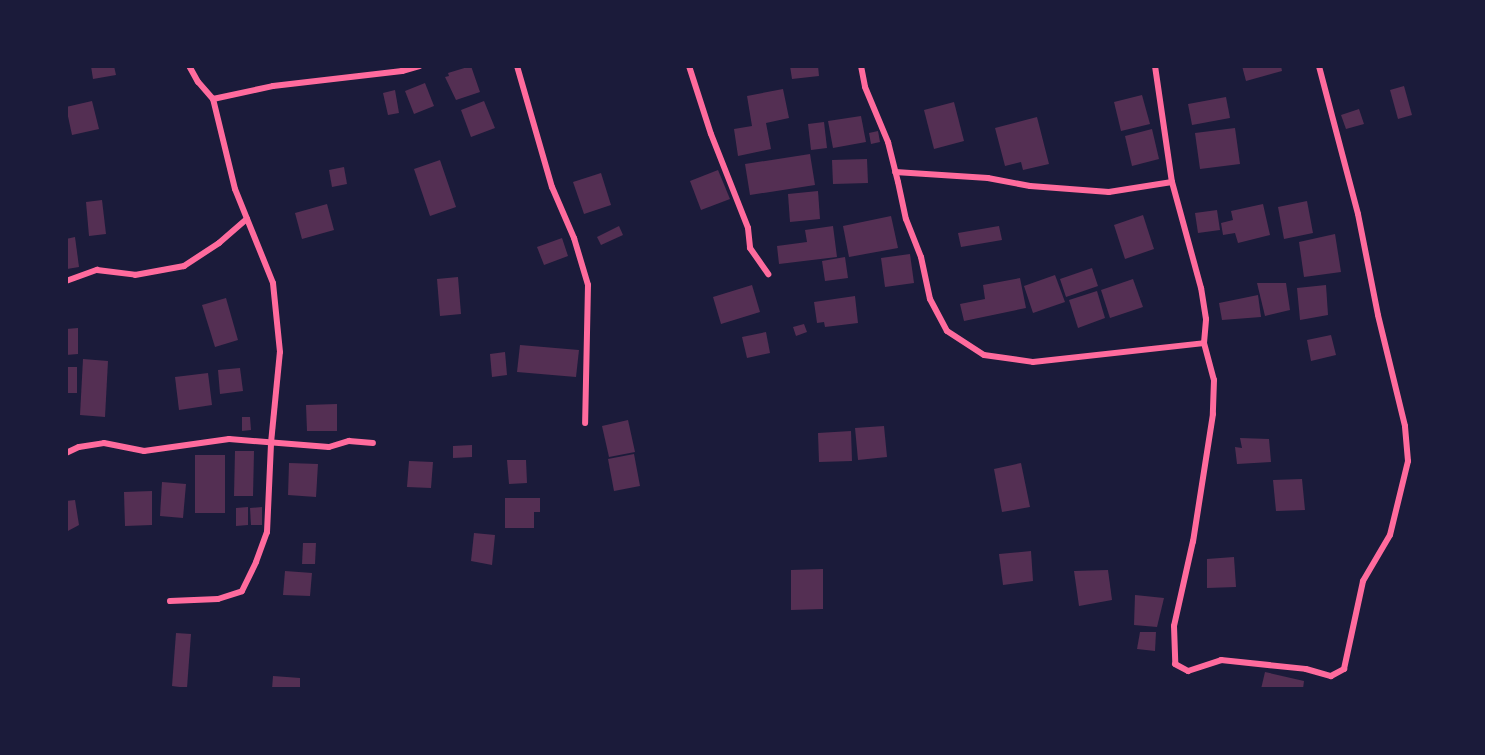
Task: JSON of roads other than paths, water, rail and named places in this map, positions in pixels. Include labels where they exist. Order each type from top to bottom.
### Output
[{"type":"street","points":[[170,601],[218,599],[242,591],[267,532],[271,443],[280,352],[273,283],[235,189],[213,99],[198,82],[189,66]]},
{"type":"street","points":[[213,99],[273,86],[402,71],[419,66]]},
{"type":"street","points":[[518,66],[552,187],[574,238],[588,285],[585,423]]},
{"type":"street","points":[[689,66],[711,134],[748,228],[750,248],[768,274]]},
{"type":"street","points":[[861,66],[865,87],[888,142],[906,219],[921,257],[930,299],[947,331],[984,355],[1033,362],[1204,343]]},
{"type":"street","points":[[1155,66],[1172,182],[1201,288],[1206,319],[1204,343],[1214,380],[1213,414],[1209,448],[1203,466],[1201,498],[1174,626],[1176,664],[1188,670],[1221,660],[1306,669],[1331,676],[1344,669],[1363,581],[1390,535],[1408,461],[1405,426],[1378,315],[1358,214],[1319,66]]},
{"type":"street","points":[[895,172],[988,178],[1030,186],[1109,192],[1172,182]]},
{"type":"street","points":[[66,281],[97,270],[135,275],[184,266],[219,243],[247,219]]},
{"type":"street","points":[[66,453],[79,447],[104,443],[144,451],[229,439],[329,447],[348,441],[373,443]]}]
